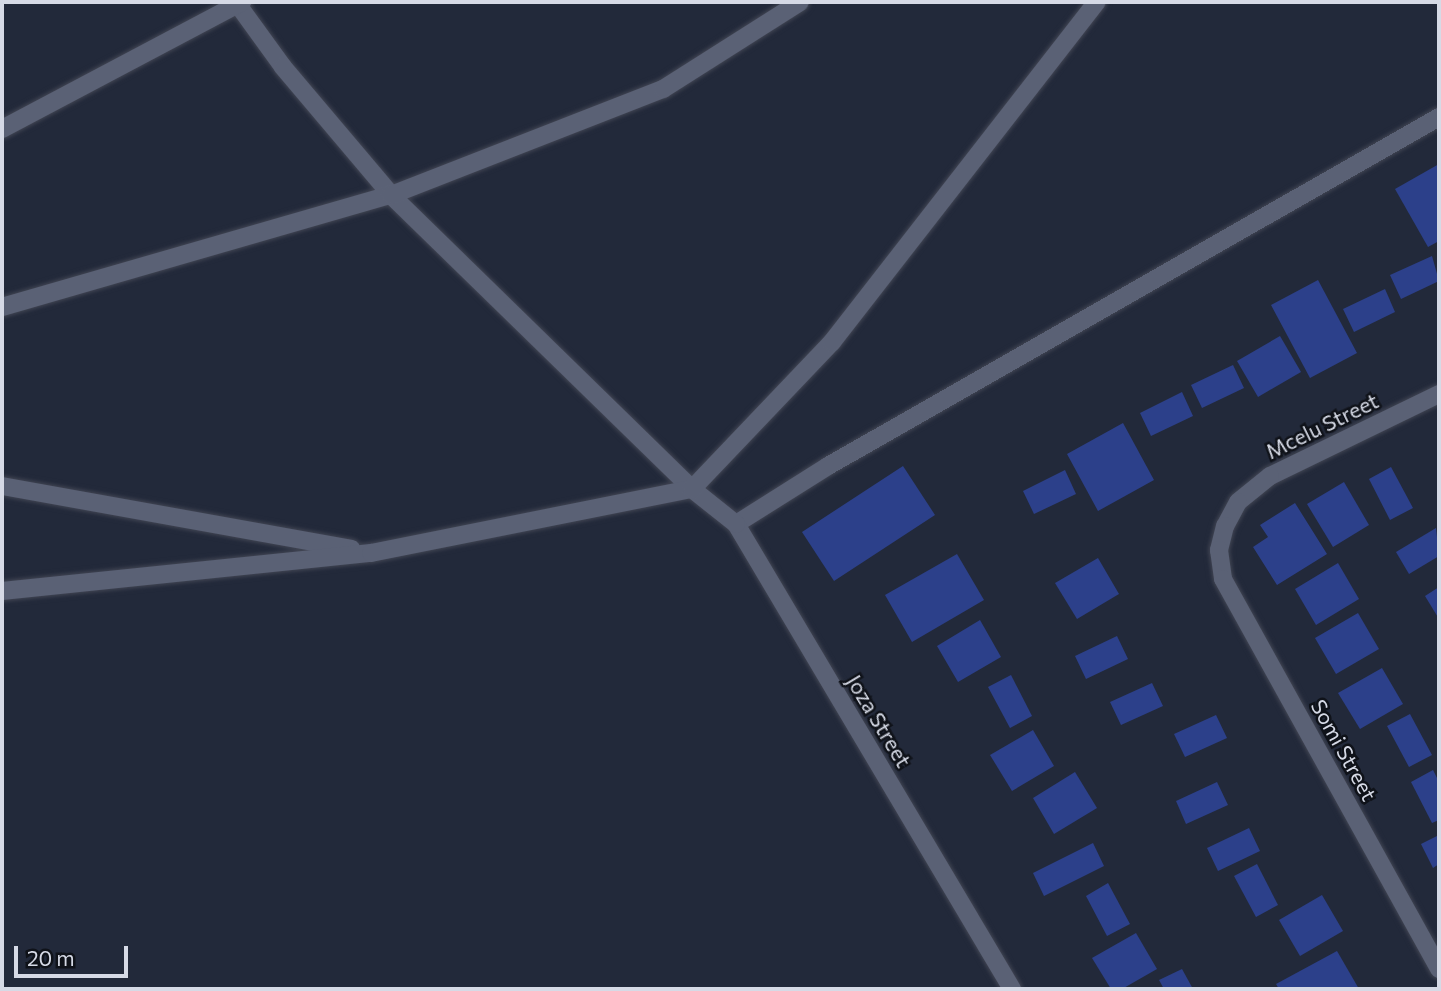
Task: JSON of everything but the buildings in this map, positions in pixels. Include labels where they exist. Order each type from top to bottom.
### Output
[{"type":"street","points":[[2,307],[391,195],[663,89],[800,2]]},
{"type":"street","points":[[2,591],[371,553],[692,489],[832,342],[1097,2]]},
{"type":"street","points":[[2,129],[239,3]]},
{"type":"street","name":"Joza Street","points":[[239,3],[391,195],[692,489],[736,524],[1012,989]]},
{"type":"street","points":[[736,524],[828,466],[1439,117]]},
{"type":"street","name":"Mcelu Street","points":[[1219,550],[1225,526],[1238,502],[1270,476],[1438,397]]},
{"type":"street","points":[[2,486],[371,553]]},
{"type":"street","name":"Somi Street","points":[[1219,550],[1223,579],[1439,969]]}]
